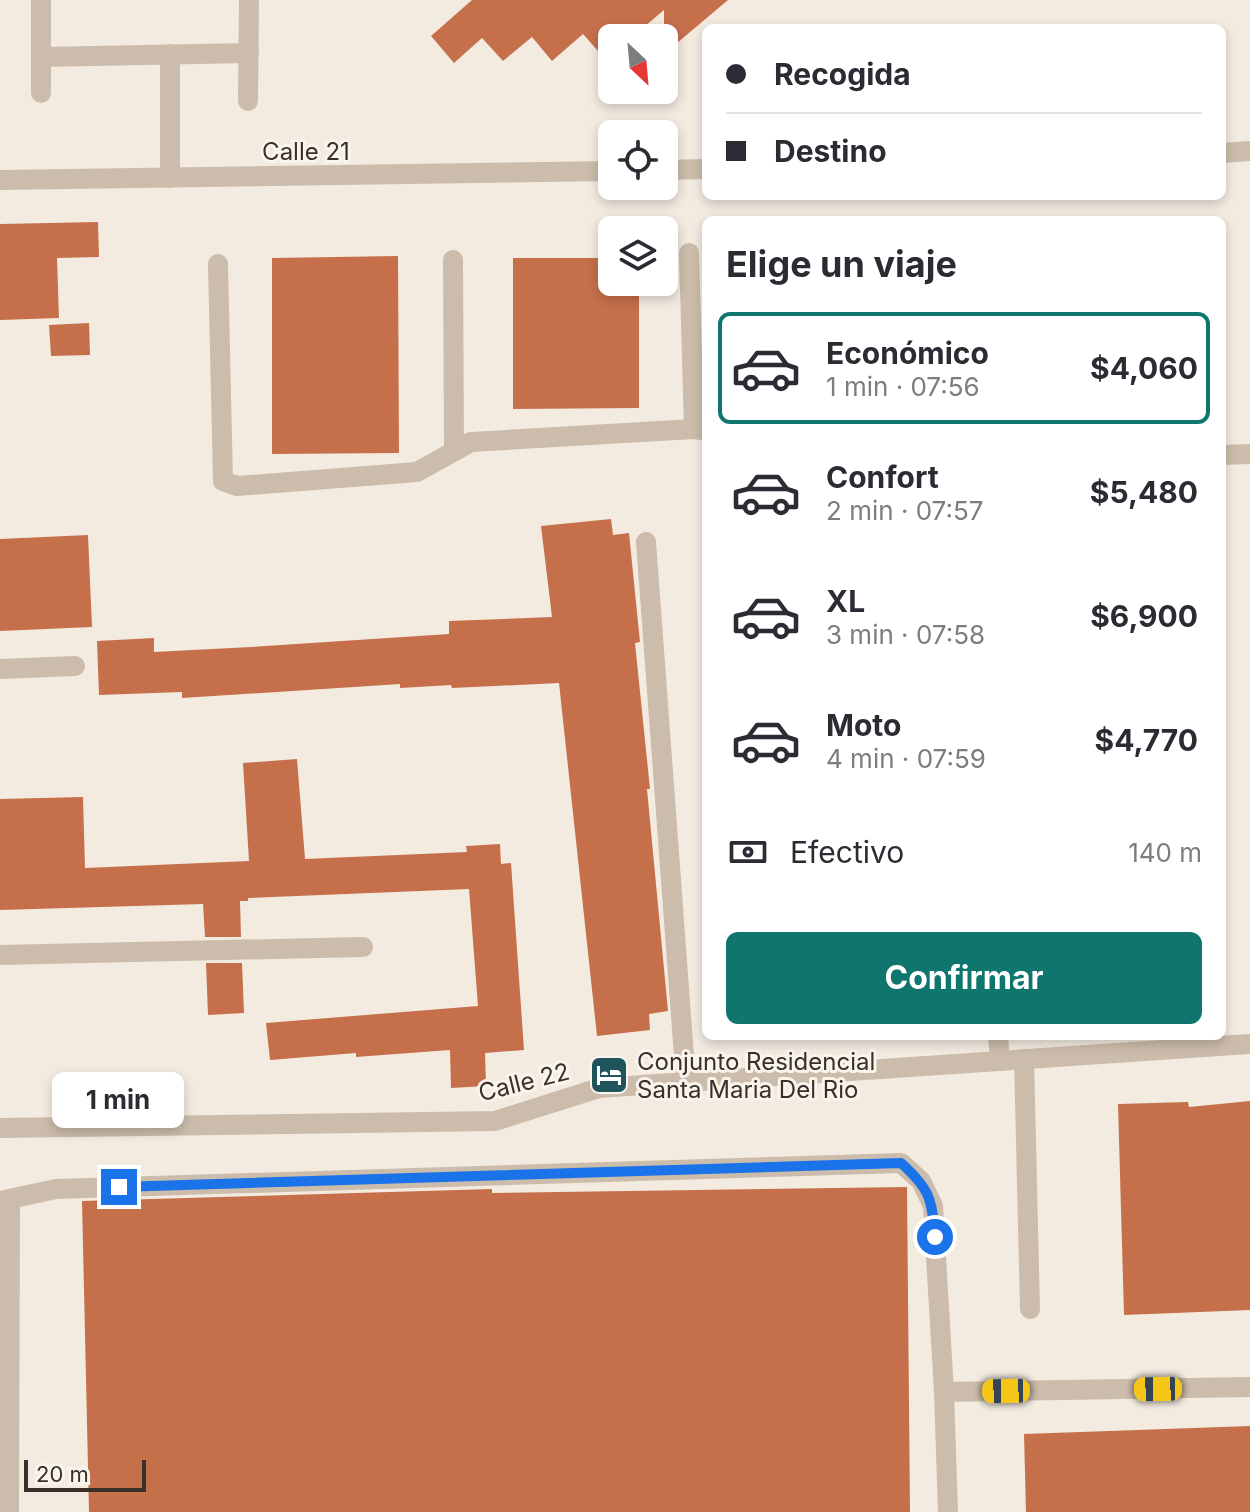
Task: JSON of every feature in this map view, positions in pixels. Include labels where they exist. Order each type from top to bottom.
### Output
[{"type":"street","points":[[41,0],[41,93]]},
{"type":"street","points":[[248,101],[249,0]]},
{"type":"street","points":[[41,57],[249,53]]},
{"type":"street","points":[[170,54],[170,178]]},
{"type":"street","points":[[1226,153],[1250,151]]},
{"type":"street","points":[[678,170],[702,169]]},
{"type":"street","name":"Calle 21","points":[[0,180],[598,171]]},
{"type":"street","points":[[218,264],[223,481],[237,486],[417,472],[471,442],[700,430],[689,253]]},
{"type":"street","points":[[453,260],[454,451]]},
{"type":"street","points":[[1226,455],[1250,454]]},
{"type":"street","points":[[646,542],[686,1083]]},
{"type":"street","points":[[0,669],[75,666]]},
{"type":"street","points":[[0,955],[363,947]]},
{"type":"street","points":[[998,1040],[1000,1061]]},
{"type":"street","name":"Calle 22","points":[[0,1128],[495,1121],[599,1088],[1250,1044]]},
{"type":"street","points":[[1024,1059],[1030,1309]]},
{"type":"street","points":[[9,1512],[5,1201],[56,1189],[901,1163],[921,1181],[933,1206],[948,1512]]},
{"type":"street","points":[[944,1392],[1250,1387]]},
{"type":"building","points":[[472,0],[728,0],[678,42],[678,24],[664,24],[664,10],[648,24],[598,24],[598,51],[583,34],[552,61],[532,37],[503,61],[482,38],[454,63],[431,36]]},
{"type":"building","points":[[98,222],[99,257],[57,258],[59,318],[0,320],[0,224]]},
{"type":"building","points":[[398,256],[399,453],[272,454],[272,258]]},
{"type":"building","points":[[513,258],[598,258],[598,296],[639,296],[639,408],[513,409]]},
{"type":"building","points":[[89,323],[90,355],[51,356],[49,325]]},
{"type":"building","points":[[611,519],[613,535],[629,533],[640,642],[635,643],[668,1011],[649,1014],[650,1030],[597,1036],[559,683],[452,688],[451,685],[400,688],[400,684],[182,698],[182,692],[99,695],[97,641],[154,638],[154,652],[251,647],[449,634],[449,621],[552,617],[541,526]]},
{"type":"building","points":[[88,535],[92,627],[0,631],[0,539]]},
{"type":"building","points":[[297,759],[305,859],[467,852],[466,846],[500,844],[501,864],[511,863],[524,1050],[485,1053],[486,1086],[451,1088],[450,1050],[270,1060],[266,1023],[478,1006],[469,889],[248,898],[248,901],[240,901],[241,937],[205,937],[203,904],[0,910],[0,799],[83,797],[85,868],[249,861],[243,763]]},
{"type":"building","points":[[206,963],[242,963],[244,1013],[208,1015]]},
{"type":"building","points":[[1250,1101],[1250,1310],[1124,1315],[1118,1104],[1188,1102],[1189,1107]]},
{"type":"building","points":[[907,1187],[910,1512],[89,1512],[82,1201],[492,1189],[492,1193]]},
{"type":"building","points":[[1250,1426],[1250,1512],[1026,1512],[1024,1434]]},
{"type":"place","name":"Conjunto Residencial Santa Maria Del Rio","points":[[609,1075]]},
{"type":"route","points":[[119,1187],[901,1163],[921,1181],[933,1206],[935,1237]]}]
